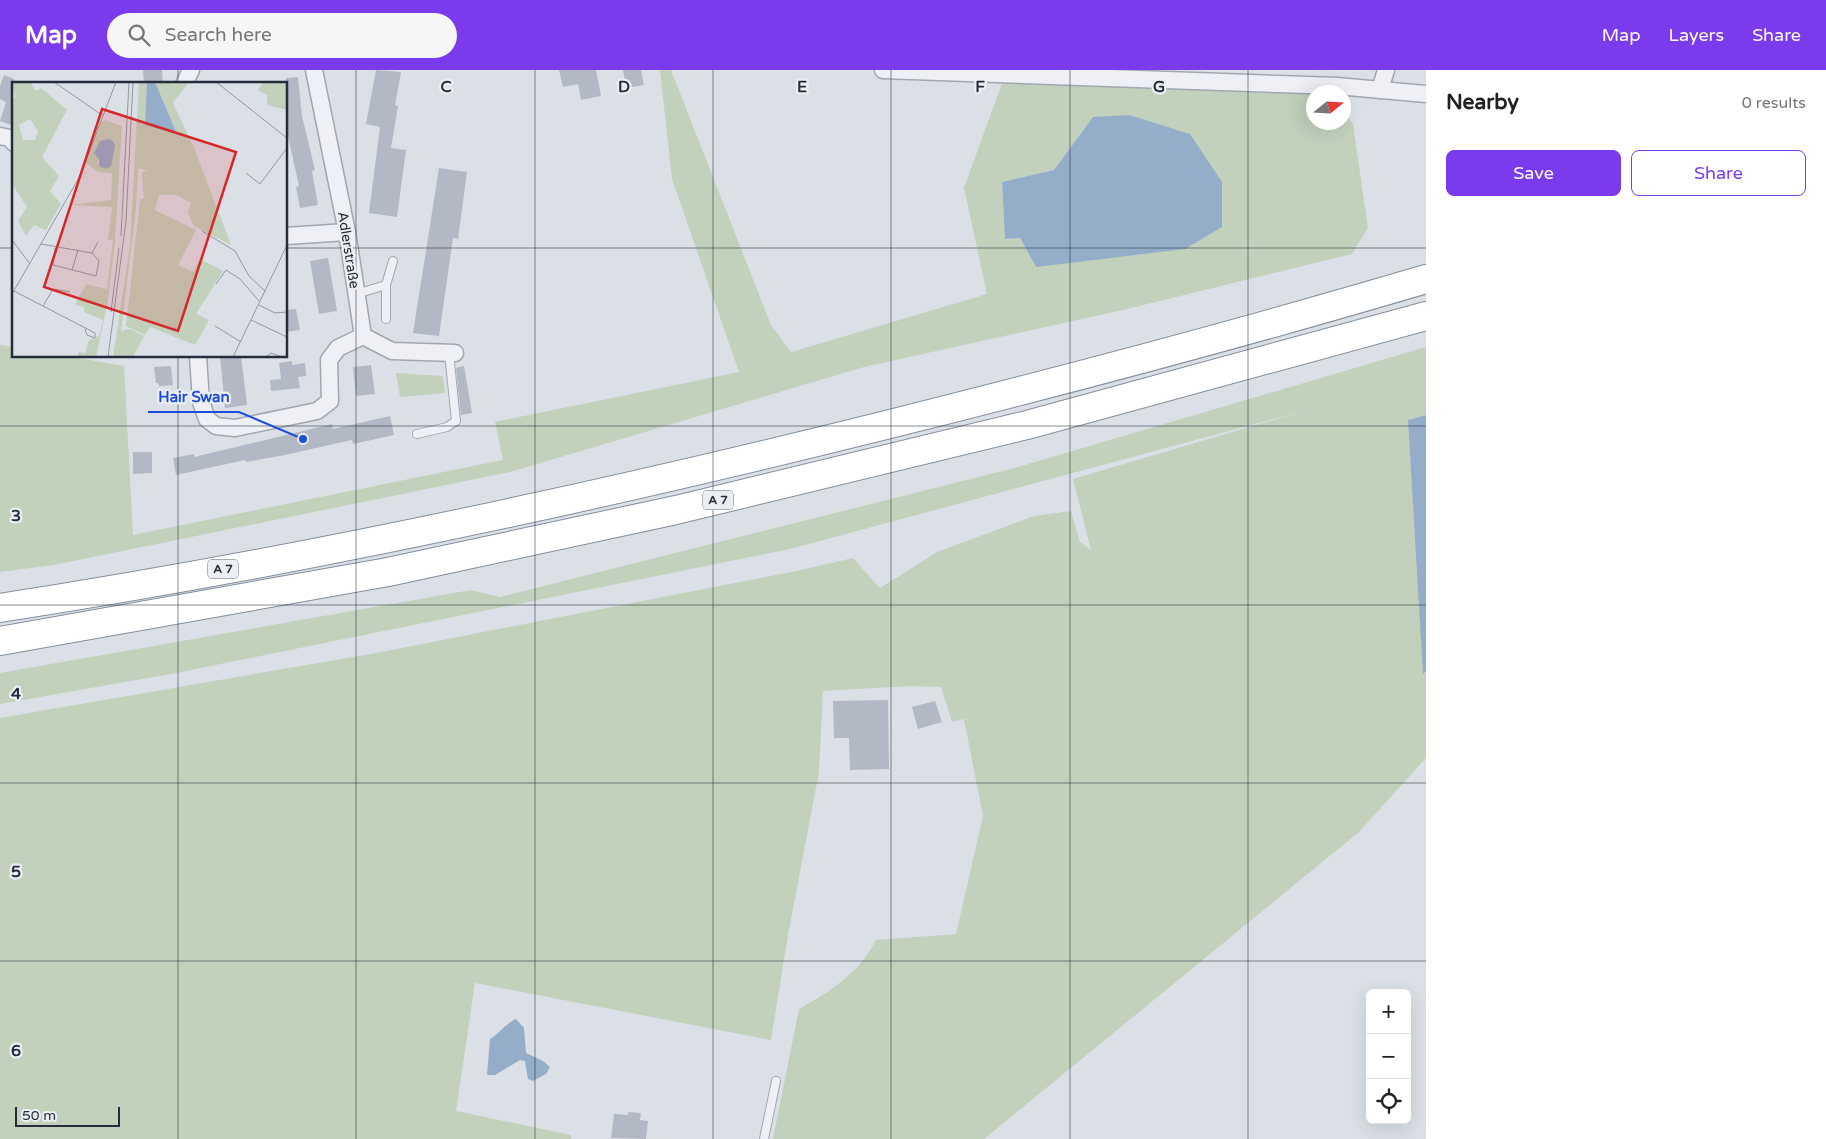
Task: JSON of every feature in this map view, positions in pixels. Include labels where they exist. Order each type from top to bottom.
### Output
[{"type":"highway","name":"A 7","points":[[0,608],[436,528],[718,467],[1185,348],[1426,279]]},
{"type":"highway","name":"A 7","points":[[0,642],[321,585],[676,510],[1028,425],[1426,316]]},
{"type":"street","points":[[185,82],[191,70]]},
{"type":"street","name":"Adlerstraße","points":[[314,70],[347,232],[362,336]]},
{"type":"street","points":[[883,70],[1337,86],[1426,94]]},
{"type":"street","points":[[1380,90],[1386,70]]},
{"type":"street","points":[[0,136],[10,138],[12,140]]},
{"type":"street","points":[[288,236],[347,232]]},
{"type":"street","points":[[198,358],[201,402],[207,419],[216,426],[235,428],[317,410],[330,401],[329,360],[338,348],[362,336],[392,351],[452,353]]},
{"type":"lane","points":[[386,319],[386,285],[392,261]]},
{"type":"lane","points":[[356,294],[386,285]]},
{"type":"lane","points":[[417,434],[447,427],[456,421],[452,353]]},
{"type":"lane","points":[[764,1139],[776,1081]]},
{"type":"green space","points":[[660,70],[671,70],[771,325],[791,352],[987,294],[964,188],[1002,83],[1306,93],[1306,130],[1351,130],[1351,121],[1353,124],[1368,228],[1352,254],[1127,309],[864,367],[510,472],[54,565],[0,572],[0,345],[12,347],[12,358],[78,358],[124,366],[133,535],[503,460],[495,422],[739,372],[672,179]],"holes":[[[1093,117],[1036,267],[1020,238],[1005,239],[1002,182],[1054,170]]]},
{"type":"green space","points":[[1426,347],[1426,415],[1408,420],[1424,673],[1426,671],[1426,758],[1359,832],[984,1139],[773,1139],[799,1009],[833,988],[852,972],[869,952],[876,940],[956,934],[983,816],[964,719],[952,722],[941,687],[910,686],[823,691],[819,772],[788,935],[771,1040],[475,983],[456,1111],[571,1135],[571,1139],[0,1139],[0,718],[376,653],[796,571],[853,558],[880,588],[937,552],[1034,516],[1071,511],[1080,542],[1091,550],[1073,479],[1307,410],[790,549],[171,674],[0,704],[0,673],[471,590],[500,597],[1018,467]]},
{"type":"green space","points":[[396,373],[443,376],[445,393],[400,397]]},
{"type":"water","points":[[1129,115],[1190,134],[1222,182],[1222,227],[1185,249],[1036,267],[1020,238],[1005,239],[1002,182],[1054,170],[1093,117]]},
{"type":"water","points":[[1426,415],[1426,671],[1423,674],[1408,420]]},
{"type":"water","points":[[516,1019],[524,1028],[526,1053],[543,1061],[550,1067],[546,1074],[533,1081],[528,1079],[525,1061],[520,1060],[495,1075],[487,1075],[490,1039]]},
{"type":"building","points":[[143,70],[162,70],[163,82],[144,82]]},
{"type":"building","points":[[376,70],[401,72],[395,105],[398,106],[391,148],[406,150],[397,217],[369,213],[380,127],[366,124]]},
{"type":"building","points":[[559,70],[596,70],[601,96],[581,100],[578,84],[563,87]]},
{"type":"building","points":[[623,70],[641,70],[644,85],[626,88]]},
{"type":"building","points":[[4,75],[14,79],[14,82],[12,82],[12,125],[0,121],[6,102],[0,99],[0,86]]},
{"type":"building","points":[[298,77],[302,116],[315,170],[312,171],[318,205],[300,208],[296,187],[299,186],[288,136],[288,82],[286,82],[286,78]]},
{"type":"building","points":[[439,168],[467,172],[458,239],[453,238],[439,336],[413,333]]},
{"type":"building","points":[[328,258],[337,311],[319,314],[310,261]]},
{"type":"building","points":[[296,309],[300,330],[288,332],[288,310]]},
{"type":"building","points":[[220,358],[241,358],[247,405],[225,408]]},
{"type":"building","points":[[292,361],[292,365],[305,363],[306,376],[298,377],[300,388],[271,391],[270,380],[281,379],[279,363]]},
{"type":"building","points":[[371,365],[375,394],[356,396],[353,367]]},
{"type":"building","points":[[171,366],[173,385],[159,386],[156,383],[154,367]]},
{"type":"building","points":[[464,366],[472,413],[461,415],[456,368]]},
{"type":"building","points":[[390,416],[394,435],[353,444],[352,440],[280,456],[246,462],[245,460],[176,475],[173,458],[194,454],[194,457],[332,424],[333,429]]},
{"type":"building","points":[[133,452],[152,452],[152,473],[133,474]]},
{"type":"building","points":[[888,700],[889,769],[850,770],[849,738],[834,738],[833,701]]},
{"type":"building","points":[[935,701],[942,722],[918,729],[912,707]]},
{"type":"building","points":[[628,1112],[641,1113],[640,1120],[648,1121],[646,1139],[611,1138],[614,1114],[628,1115]]},
{"type":"place","name":"Hair Swan","points":[[303,439]]}]
